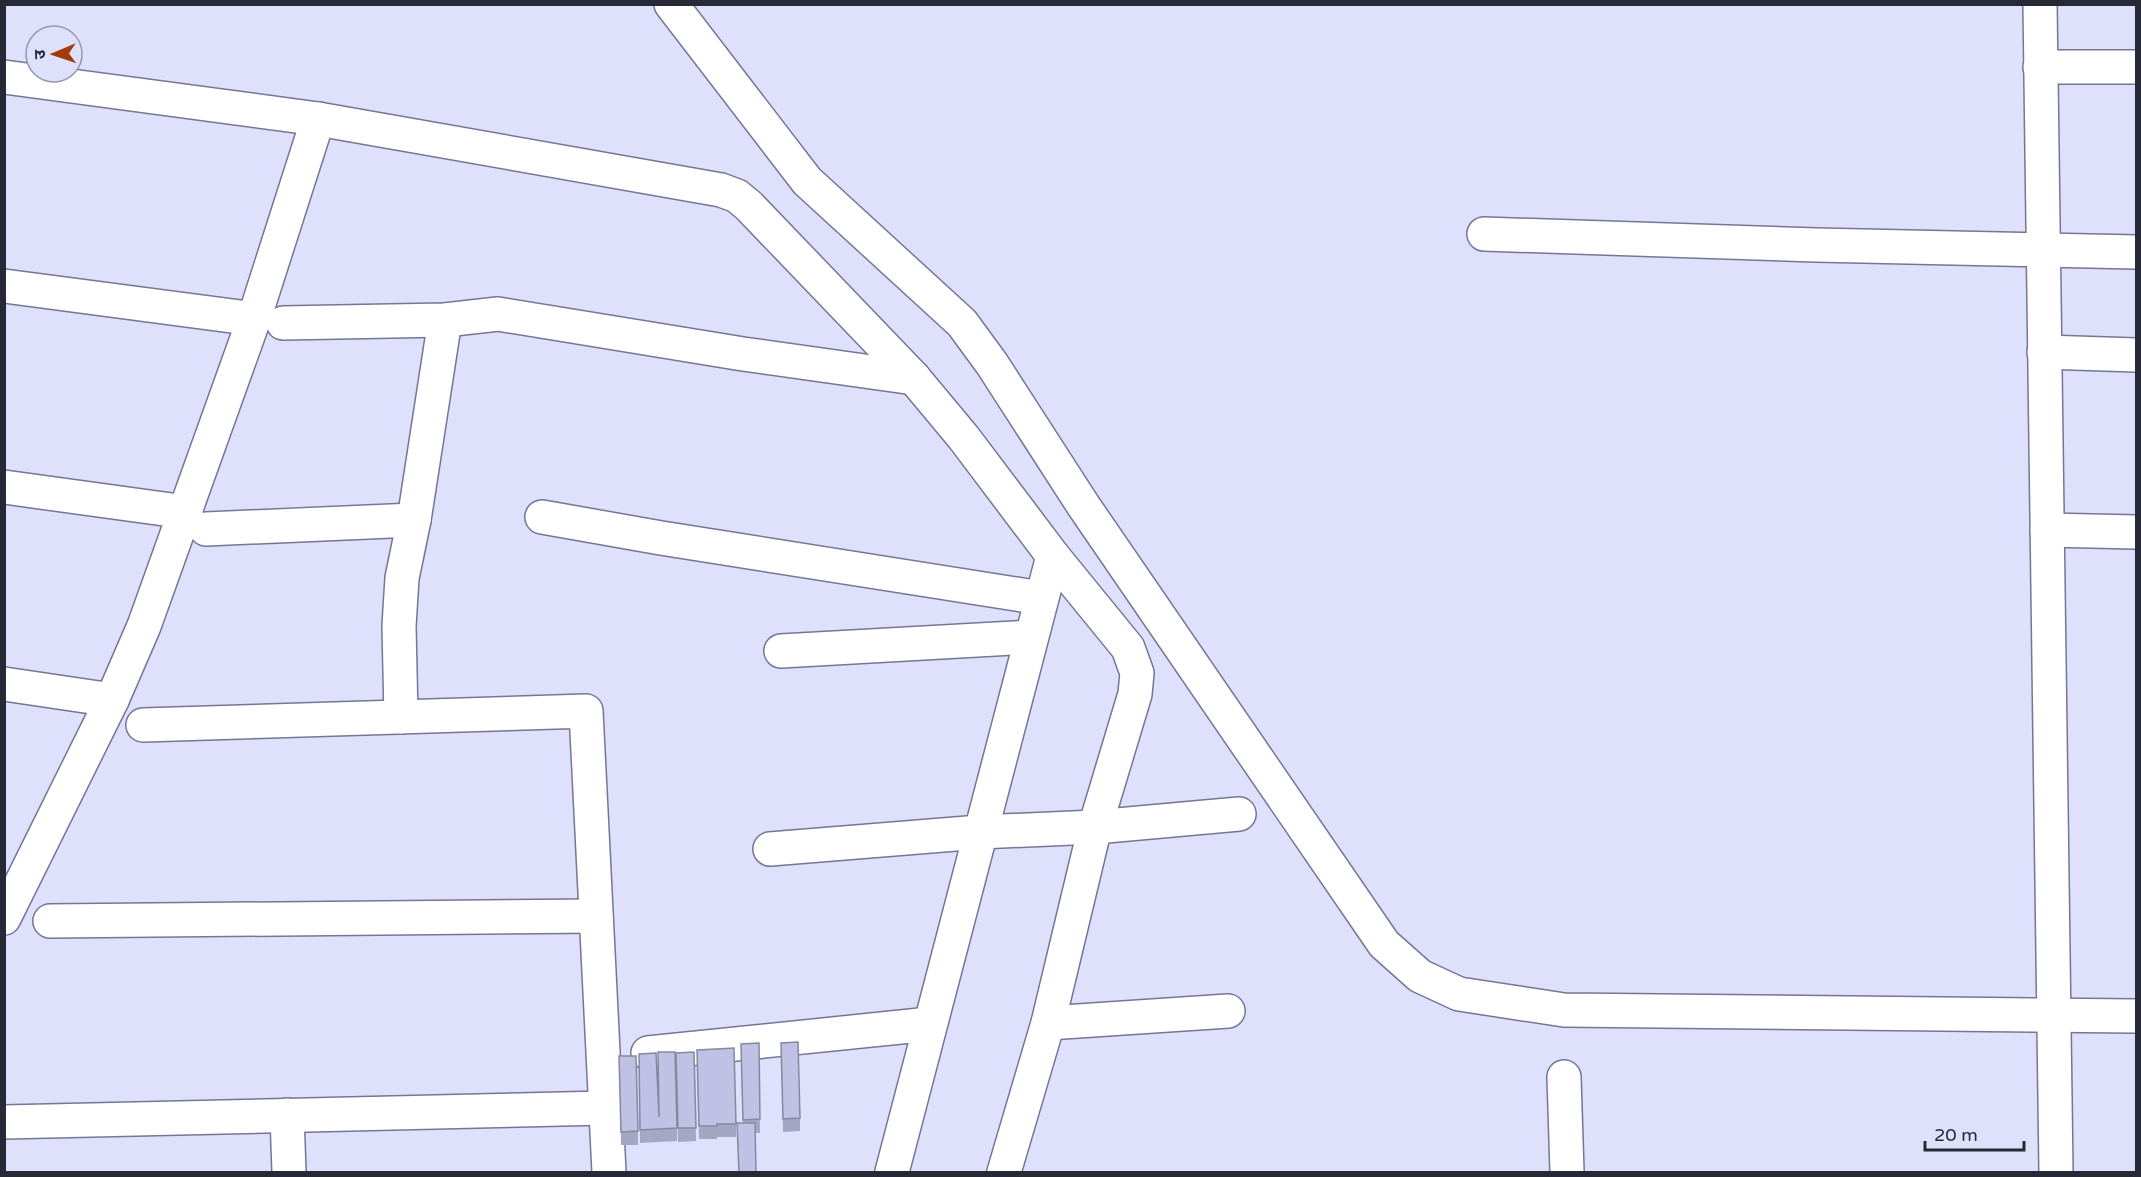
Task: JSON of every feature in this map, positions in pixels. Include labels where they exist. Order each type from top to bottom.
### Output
[{"type":"street","points":[[671,4],[807,181],[962,324],[992,364],[1089,515],[1384,944],[1420,976],[1459,994],[1564,1010],[2053,993],[2136,1016]]},
{"type":"street","points":[[2040,4],[2056,1173]]},
{"type":"street","points":[[2040,67],[2136,67]]},
{"type":"street","points":[[4,77],[318,119],[721,190],[737,196],[749,206],[914,378],[964,438],[1053,556],[1128,648],[1137,673],[1135,694],[1095,826],[1048,1023],[1004,1173]]},
{"type":"street","points":[[8,901],[112,700],[144,626],[196,520],[269,321],[318,119]]},
{"type":"street","points":[[1484,234],[1804,245],[2136,252]]},
{"type":"street","points":[[4,286],[269,321],[445,320],[498,314],[743,354],[914,378]]},
{"type":"street","points":[[401,717],[399,626],[402,578],[414,520],[445,320]]},
{"type":"street","points":[[2044,352],[2136,355]]},
{"type":"street","points":[[4,487],[196,520],[414,520]]},
{"type":"street","points":[[542,517],[1041,598]]},
{"type":"street","points":[[2047,530],[2136,532]]},
{"type":"street","points":[[892,1173],[1030,637],[1053,556]]},
{"type":"street","points":[[781,651],[1030,637]]},
{"type":"street","points":[[4,684],[112,700]]},
{"type":"street","points":[[143,725],[586,711],[609,1173]]},
{"type":"street","points":[[771,849],[1239,814]]},
{"type":"street","points":[[50,921],[596,916]]},
{"type":"street","points":[[1048,1023],[1227,1011]]},
{"type":"street","points":[[648,1053],[930,1024]]},
{"type":"street","points":[[1564,1077],[1567,1173]]},
{"type":"street","points":[[4,1122],[606,1108]]},
{"type":"street","points":[[287,1115],[289,1173]]},
{"type":"building","points":[[798,1042],[800,1118],[783,1119],[781,1043]]},
{"type":"building","points":[[759,1043],[760,1119],[743,1120],[741,1044]]},
{"type":"building","points":[[734,1048],[736,1124],[699,1126],[697,1050]]},
{"type":"building","points":[[658,1052],[675,1052],[677,1128],[640,1130],[639,1054],[656,1053],[659,1117]]},
{"type":"building","points":[[694,1052],[696,1128],[678,1128],[676,1053]]},
{"type":"building","points":[[619,1056],[636,1056],[638,1131],[621,1132]]},
{"type":"building","points":[[737,1123],[755,1123],[756,1173],[739,1173]]}]
